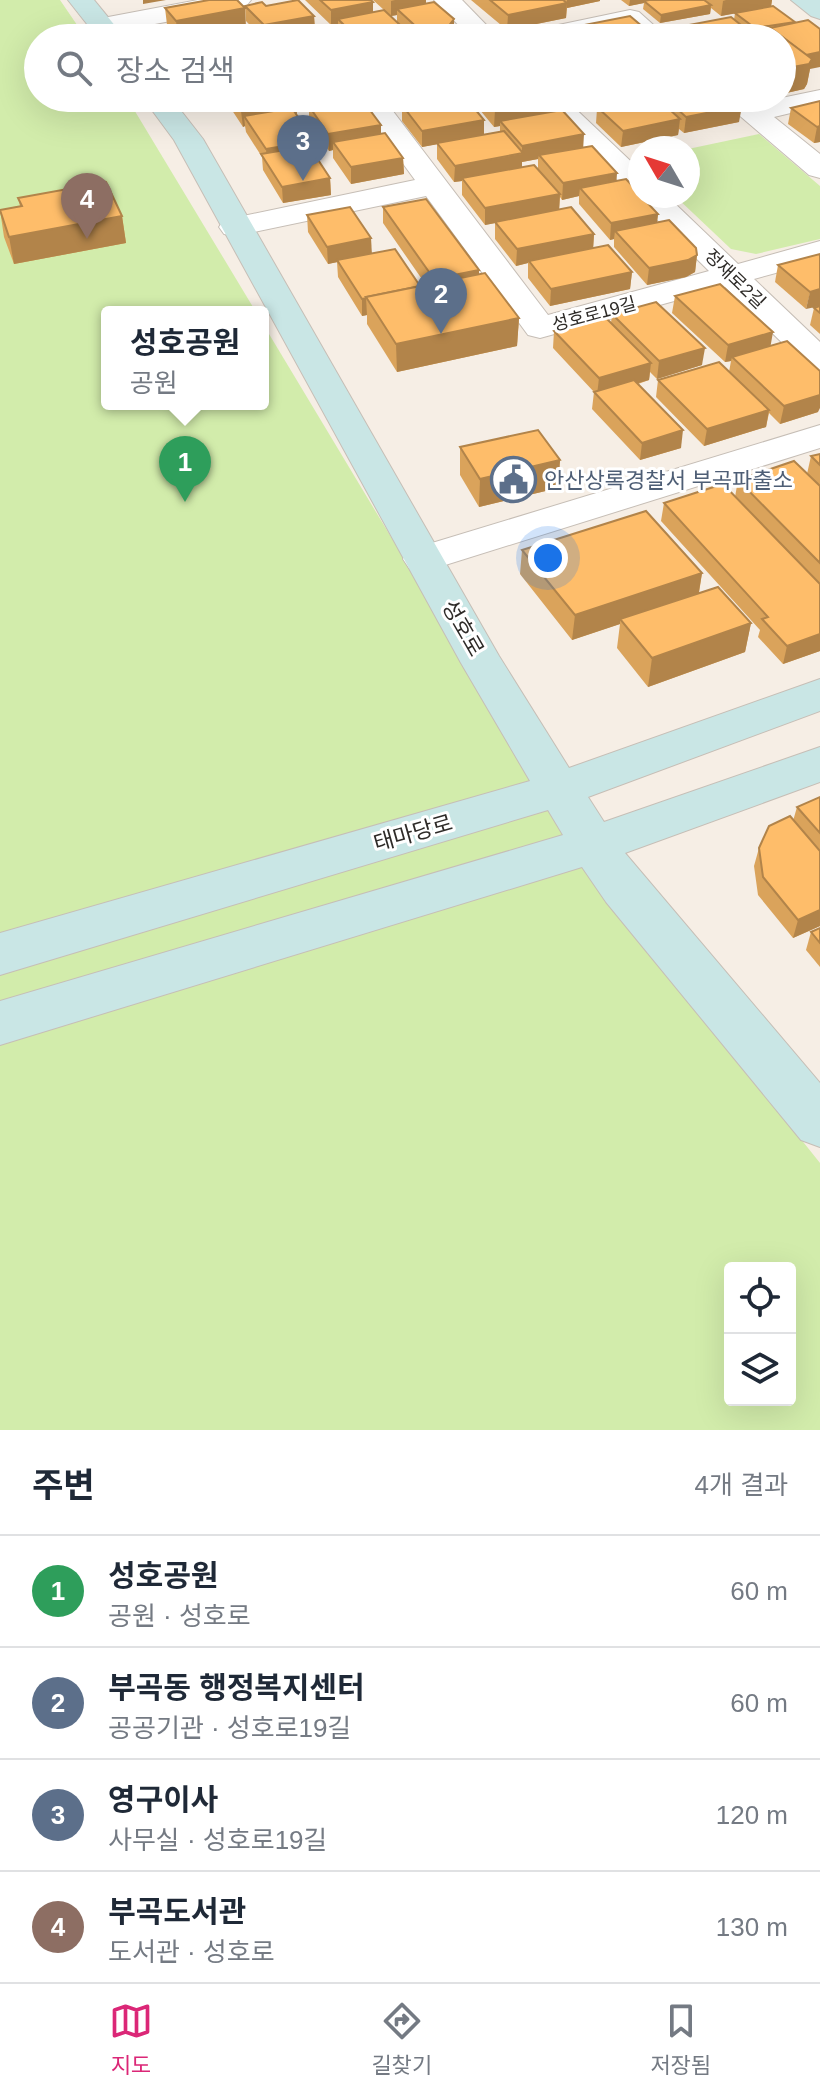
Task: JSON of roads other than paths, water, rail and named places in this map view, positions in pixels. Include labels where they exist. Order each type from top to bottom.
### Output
[{"type":"street","points":[[81,0],[100,24]]},
{"type":"street","points":[[140,24],[238,0]]},
{"type":"street","points":[[447,0],[472,24]]},
{"type":"street","points":[[804,0],[820,11]]},
{"type":"street","points":[[601,24],[630,18],[638,24]]},
{"type":"street","points":[[796,100],[820,98]]},
{"type":"street","name":"성호로","points":[[168,112],[188,139],[423,559],[593,845],[623,888],[820,1123]]},
{"type":"street","name":"성호로19길","points":[[380,112],[540,328],[820,251]]},
{"type":"street","points":[[562,112],[628,175]]},
{"type":"street","points":[[751,112],[820,169]]},
{"type":"street","points":[[235,227],[435,185]]},
{"type":"street","name":"정재로2길","points":[[661,208],[820,361]]},
{"type":"street","points":[[423,559],[820,436]]},
{"type":"street","name":"태마당로","points":[[0,954],[558,790],[820,694]]},
{"type":"street","points":[[0,1023],[593,845],[820,764]]},
{"type":"place","name":"영구이사","points":[[303,181]]},
{"type":"place","name":"부곡도서관","points":[[87,239]]},
{"type":"place","name":"부곡동 행정복지센터","points":[[441,334]]},
{"type":"place","name":"안산상록경찰서 부곡파출소","points":[[513,480]]},
{"type":"place","name":"성호공원","points":[[185,502]]}]
